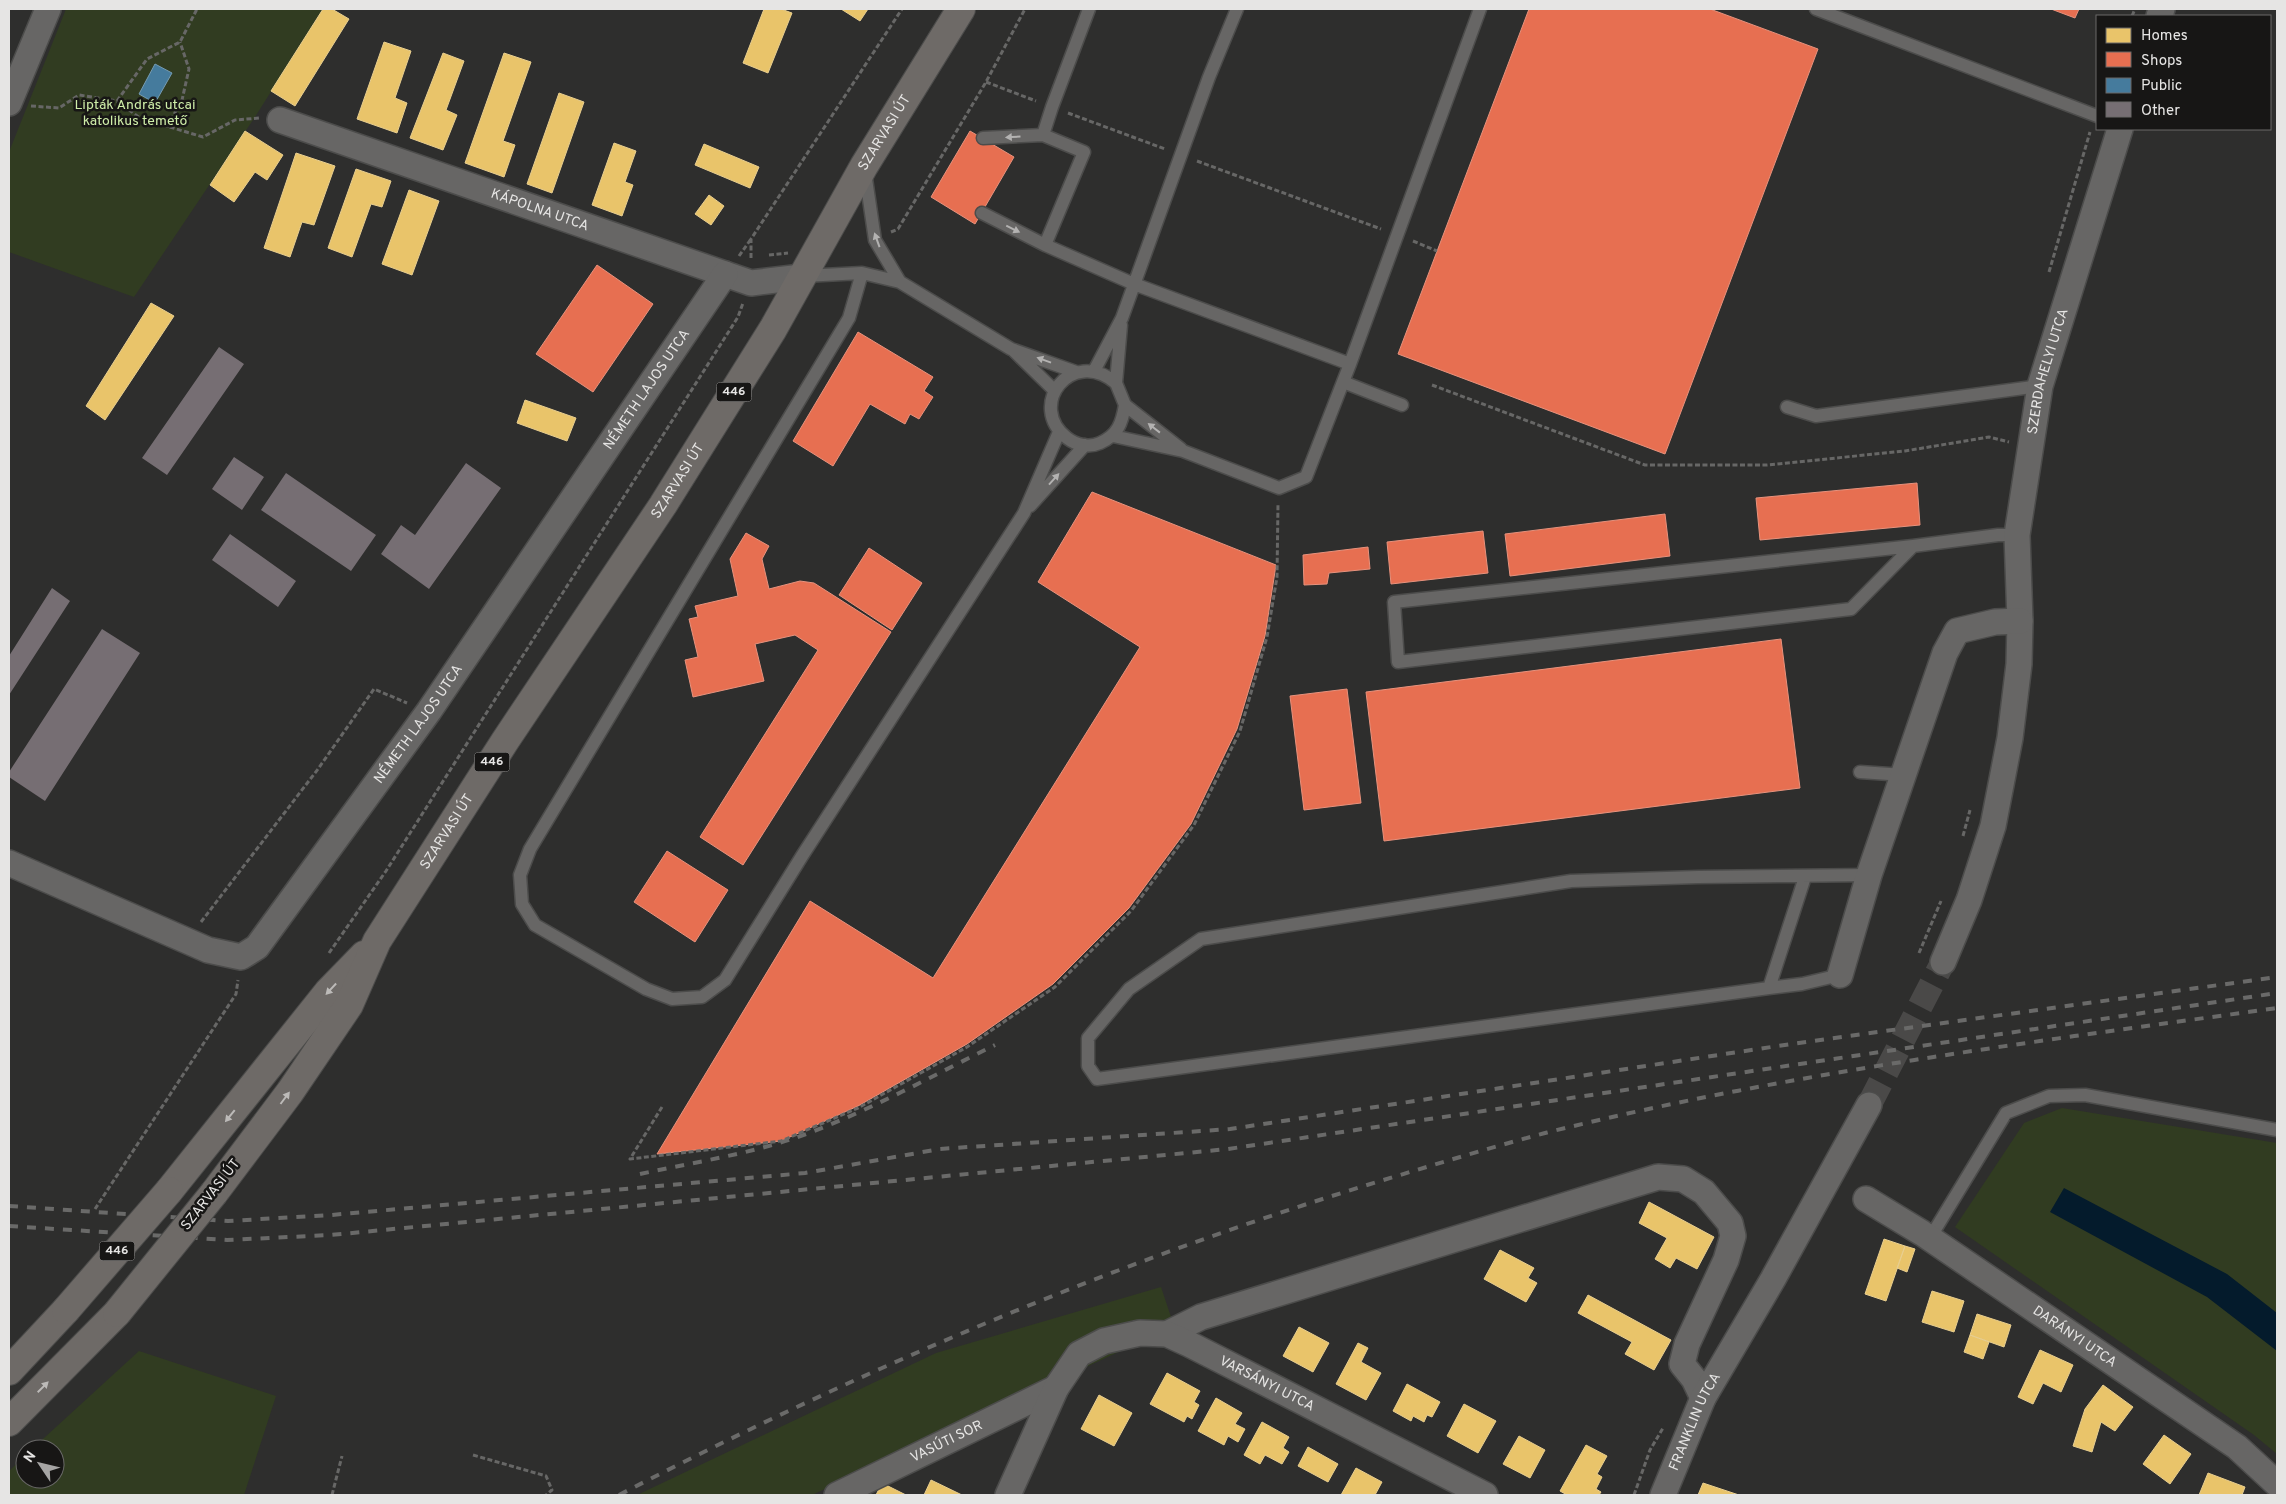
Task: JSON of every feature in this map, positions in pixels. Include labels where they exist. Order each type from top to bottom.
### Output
[{"type":"main road","name":"SZARVASI ÚT","points":[[9,1422],[116,1313],[214,1193],[290,1092],[349,1005],[377,941],[505,741],[663,505],[773,329],[864,166],[961,9]]},
{"type":"main road","name":"SZARVASI ÚT","points":[[9,1371],[66,1310],[169,1191],[328,992],[377,941]]},
{"type":"street","points":[[9,101],[48,9]]},
{"type":"street","name":"KÁPOLNA UTCA","points":[[280,120],[751,283],[802,276]]},
{"type":"street","name":"SZERDAHELYI UTCA","points":[[1943,962],[1969,900],[1993,826],[2010,738],[2019,664],[2020,621],[2017,535],[2040,386],[2120,130]]},
{"type":"street","name":"NÉMETH LAJOS UTCA","points":[[241,957],[257,947],[429,711],[725,274]]},
{"type":"street","points":[[1840,975],[1869,874],[1945,653],[1956,631],[1995,622],[2020,621]]},
{"type":"street","points":[[9,863],[187,942],[208,950],[241,957]]},
{"type":"street","name":"FRANKLIN UTCA","points":[[1663,1495],[1703,1398],[1773,1279],[1869,1105]]},
{"type":"street","points":[[1167,1334],[1201,1317],[1648,1180],[1658,1177],[1682,1179],[1704,1192],[1730,1223],[1733,1236],[1726,1260],[1687,1344],[1682,1364],[1694,1379],[1703,1398]]},
{"type":"street","name":"DARÁNYI UTCA","points":[[1866,1199],[1930,1238],[2237,1447],[2277,1484]]},
{"type":"street","name":"VARSÁNYI UTCA","points":[[1008,1495],[1056,1388],[1079,1354],[1104,1340],[1140,1333],[1167,1334],[1485,1495]]},
{"type":"street","name":"VASÚTI SOR","points":[[837,1495],[1056,1388]]},
{"type":"lane","points":[[1043,135],[1090,9]]},
{"type":"lane","points":[[1094,371],[1122,318],[1181,155],[1237,9]]},
{"type":"lane","points":[[1113,436],[1183,450],[1278,488],[1306,477],[1350,364],[1480,9]]},
{"type":"lane","points":[[1816,9],[2096,116]]},
{"type":"lane","points":[[983,138],[1043,135],[1084,152],[1045,245]]},
{"type":"lane","points":[[864,166],[875,240],[900,282]]},
{"type":"lane","points":[[982,213],[1045,245],[1134,284],[1350,364]]},
{"type":"lane","points":[[862,273],[849,318],[530,849],[520,875],[521,894],[522,904],[535,925],[646,989],[672,999],[702,997],[725,980],[802,856],[1024,513],[1085,445]]},
{"type":"lane","points":[[802,276],[862,273],[900,282],[1011,348],[1076,372],[1094,371],[1107,376],[1116,383],[1126,405],[1183,450]]},
{"type":"lane","points":[[1116,383],[1122,318]]},
{"type":"lane","points":[[1011,348],[1054,392]]},
{"type":"lane","points":[[1076,372],[1065,378],[1054,392],[1051,409],[1052,420],[1059,432],[1072,442],[1085,445],[1097,444],[1113,436],[1123,423],[1126,405]]},
{"type":"lane","points":[[1343,382],[1402,405]]},
{"type":"lane","points":[[1787,407],[1816,416],[2040,386]]},
{"type":"lane","points":[[1024,513],[1059,432]]},
{"type":"lane","points":[[1913,546],[1851,609],[1398,662],[1394,602],[1913,546],[1998,535],[2017,535]]},
{"type":"lane","points":[[1860,772],[1904,776]]},
{"type":"lane","points":[[1840,975],[1802,984],[1098,1079],[1088,1066],[1088,1038],[1130,989],[1201,939],[1571,881],[1869,874]]},
{"type":"lane","points":[[1769,988],[1805,877]]},
{"type":"lane","points":[[1930,1238],[2006,1113],[2049,1096],[2085,1095],[2277,1130]]},
{"type":"path","points":[[117,100],[147,59],[180,42],[196,9]]},
{"type":"path","points":[[327,956],[386,871],[738,317],[751,283],[751,239],[902,9]]},
{"type":"path","points":[[875,240],[898,229],[986,82],[1025,9]]},
{"type":"path","points":[[167,127],[182,100],[188,69],[180,42]]},
{"type":"path","points":[[986,82],[1397,234],[1438,251]]},
{"type":"path","points":[[9,101],[37,108],[59,108],[79,95],[117,100],[140,118],[203,137],[235,120],[255,117],[280,120]]},
{"type":"path","points":[[1432,385],[1645,465],[1767,465],[1905,451],[1989,438],[2012,443]]},
{"type":"path","points":[[662,1107],[630,1160],[781,1141],[858,1108],[968,1047],[1055,987],[1131,910],[1194,825],[1240,732],[1267,637],[1277,577],[1278,488]]},
{"type":"path","points":[[187,942],[318,769],[374,689],[429,711]]},
{"type":"path","points":[[95,1209],[236,994],[241,957]]},
{"type":"path","points":[[473,1455],[546,1476],[552,1490],[546,1495]]},
{"type":"path","points":[[332,1495],[342,1456]]},
{"type":"green space","name":"Lipták András utcai katolikus temető","points":[[66,9],[323,9],[255,117],[134,297],[9,252],[9,152]]},
{"type":"green space","points":[[2062,1108],[2277,1143],[2277,1454],[2254,1435],[1955,1227],[2024,1123]]},
{"type":"green space","points":[[1161,1287],[1174,1326],[812,1495],[637,1495],[936,1353]]},
{"type":"green space","points":[[139,1351],[276,1396],[244,1495],[9,1495],[9,1471],[15,1465],[15,1489],[65,1489],[65,1439],[43,1439]]},
{"type":"water","points":[[2064,1188],[2227,1274],[2277,1313],[2277,1351],[2207,1297],[2050,1212]]},
{"type":"building: Homes","points":[[323,9],[332,9],[349,19],[295,106],[271,91]]},
{"type":"building: Homes","points":[[764,9],[781,9],[792,13],[768,73],[743,63]]},
{"type":"building: Homes","points":[[841,9],[868,9],[860,21]]},
{"type":"building: Homes","points":[[384,42],[411,51],[395,98],[407,103],[397,133],[357,119]]},
{"type":"building: Homes","points":[[443,53],[464,61],[446,110],[457,115],[443,150],[410,138]]},
{"type":"building: Homes","points":[[504,53],[531,62],[503,141],[515,145],[504,177],[465,163]]},
{"type":"building: Homes","points":[[559,93],[584,102],[552,193],[527,184]]},
{"type":"building: Homes","points":[[245,131],[283,155],[267,180],[255,172],[234,202],[210,185]]},
{"type":"building: Homes","points":[[614,143],[636,151],[625,182],[633,185],[622,216],[592,205]]},
{"type":"building: Homes","points":[[704,144],[759,167],[750,188],[695,165]]},
{"type":"building: Homes","points":[[296,153],[335,166],[314,225],[302,222],[290,257],[264,248]]},
{"type":"building: Homes","points":[[356,169],[391,181],[382,207],[371,204],[352,257],[328,248]]},
{"type":"building: Homes","points":[[409,190],[439,201],[412,275],[382,264]]},
{"type":"building: Homes","points":[[709,195],[724,206],[711,225],[695,214]]},
{"type":"building: Homes","points":[[151,303],[174,316],[105,420],[86,406]]},
{"type":"building: Homes","points":[[525,400],[576,418],[567,441],[517,423]]},
{"type":"building: Homes","points":[[1649,1202],[1714,1237],[1697,1269],[1676,1258],[1670,1268],[1655,1259],[1667,1238],[1639,1223]]},
{"type":"building: Homes","points":[[1884,1239],[1905,1246],[1886,1301],[1865,1294]]},
{"type":"building: Homes","points":[[1905,1246],[1915,1249],[1907,1272],[1897,1268]]},
{"type":"building: Homes","points":[[1500,1250],[1534,1268],[1528,1278],[1537,1283],[1526,1302],[1484,1279]]},
{"type":"building: Homes","points":[[1932,1291],[1964,1301],[1954,1332],[1922,1322]]},
{"type":"building: Homes","points":[[1588,1295],[1671,1340],[1654,1370],[1625,1354],[1632,1342],[1578,1313]]},
{"type":"building: Homes","points":[[1977,1314],[2011,1325],[2004,1347],[1970,1335]]},
{"type":"building: Homes","points":[[1299,1327],[1329,1343],[1313,1372],[1283,1356]]},
{"type":"building: Homes","points":[[1970,1335],[1989,1342],[1983,1359],[1964,1352]]},
{"type":"building: Homes","points":[[1358,1343],[1368,1348],[1361,1362],[1381,1373],[1366,1400],[1336,1384]]},
{"type":"building: Homes","points":[[2040,1350],[2073,1365],[2061,1392],[2043,1383],[2033,1404],[2018,1397]]},
{"type":"building: Homes","points":[[1167,1373],[1200,1391],[1194,1402],[1199,1405],[1192,1419],[1187,1416],[1184,1422],[1150,1404]]},
{"type":"building: Homes","points":[[1407,1384],[1440,1402],[1432,1417],[1427,1415],[1424,1422],[1413,1416],[1411,1421],[1393,1411]]},
{"type":"building: Homes","points":[[2103,1385],[2133,1407],[2115,1431],[2101,1422],[2092,1452],[2073,1446],[2085,1409]]},
{"type":"building: Homes","points":[[1099,1395],[1132,1413],[1114,1446],[1081,1429]]},
{"type":"building: Homes","points":[[1216,1398],[1242,1413],[1235,1424],[1245,1429],[1238,1442],[1228,1436],[1224,1445],[1198,1431]]},
{"type":"building: Homes","points":[[1464,1404],[1496,1421],[1478,1453],[1447,1436]]},
{"type":"building: Homes","points":[[1262,1422],[1289,1437],[1283,1448],[1289,1452],[1282,1464],[1265,1455],[1260,1464],[1244,1455]]},
{"type":"building: Homes","points":[[2164,1435],[2191,1454],[2170,1484],[2143,1464]]},
{"type":"building: Homes","points":[[1519,1436],[1545,1450],[1530,1478],[1503,1464]]},
{"type":"building: Homes","points":[[1586,1445],[1607,1456],[1597,1474],[1602,1477],[1596,1489],[1601,1492],[1599,1495],[1567,1495],[1560,1491]]},
{"type":"building: Homes","points":[[1308,1447],[1338,1464],[1328,1482],[1298,1466]]},
{"type":"building: Homes","points":[[1356,1468],[1382,1482],[1375,1495],[1341,1495]]},
{"type":"building: Homes","points":[[2208,1473],[2245,1487],[2242,1495],[2199,1495]]},
{"type":"building: Homes","points":[[931,1480],[962,1495],[924,1495]]},
{"type":"building: Homes","points":[[882,1483],[906,1495],[876,1495]]},
{"type":"building: Homes","points":[[1703,1483],[1739,1495],[1698,1495]]},
{"type":"building: Shops","points":[[1529,9],[1710,9],[1818,49],[1665,454],[1398,354]]},
{"type":"building: Shops","points":[[2051,9],[2079,9],[2075,18]]},
{"type":"building: Shops","points":[[970,131],[1014,157],[975,224],[931,197]]},
{"type":"building: Shops","points":[[597,265],[653,304],[593,392],[536,354]]},
{"type":"building: Shops","points":[[858,332],[933,377],[924,391],[933,397],[919,419],[910,414],[905,424],[870,404],[833,466],[793,441]]},
{"type":"building: Shops","points":[[1917,483],[1920,525],[1760,540],[1756,498]]},
{"type":"building: Shops","points":[[1092,492],[1276,565],[1265,636],[1237,729],[1191,824],[1129,908],[1053,984],[967,1044],[858,1106],[781,1141],[657,1154],[810,901],[933,978],[1140,647],[1038,582]]},
{"type":"building: Shops","points":[[1665,514],[1670,556],[1510,576],[1505,534]]},
{"type":"building: Shops","points":[[1483,531],[1488,573],[1391,584],[1387,542]]},
{"type":"building: Shops","points":[[746,533],[769,546],[762,559],[769,589],[800,581],[814,583],[891,632],[743,865],[700,837],[818,650],[795,635],[755,644],[764,681],[693,697],[685,660],[698,657],[689,619],[698,617],[695,606],[738,596],[730,559]]},
{"type":"building: Shops","points":[[1368,547],[1370,569],[1329,573],[1327,584],[1304,585],[1303,555]]},
{"type":"building: Shops","points":[[869,548],[922,583],[892,630],[839,595]]},
{"type":"building: Shops","points":[[1781,639],[1800,788],[1384,841],[1366,692]]},
{"type":"building: Shops","points":[[1347,689],[1361,803],[1304,810],[1290,696]]},
{"type":"building: Shops","points":[[667,851],[728,890],[695,942],[634,902]]},
{"type":"building: Public","points":[[155,64],[172,73],[155,103],[139,94]]},
{"type":"building: Other","points":[[219,347],[244,364],[167,475],[142,458]]},
{"type":"building: Other","points":[[234,457],[264,477],[242,510],[212,489]]},
{"type":"building: Other","points":[[466,463],[501,488],[429,589],[381,554],[401,525],[415,535]]},
{"type":"building: Other","points":[[286,473],[376,535],[351,571],[261,510]]},
{"type":"building: Other","points":[[230,534],[296,581],[278,607],[212,560]]},
{"type":"building: Other","points":[[52,588],[70,601],[9,695],[9,656]]},
{"type":"building: Other","points":[[102,629],[140,653],[45,801],[9,777],[9,772]]},
{"type":"tunnel","points":[[1869,1105],[1943,962]]},
{"type":"railway","points":[[9,1206],[228,1221],[331,1215],[805,1173],[940,1149],[1230,1129],[1791,1044],[2277,977]]},
{"type":"railway","points":[[9,1226],[227,1240],[331,1235],[1228,1149],[2277,993]]},
{"type":"railway","points":[[619,1495],[803,1404],[991,1321],[1086,1283],[1279,1213],[1461,1157],[1545,1133],[1636,1112],[1818,1076],[2001,1047],[2277,1008]]},
{"type":"railway","points":[[640,1174],[773,1145],[818,1130],[869,1108],[995,1045]]}]
